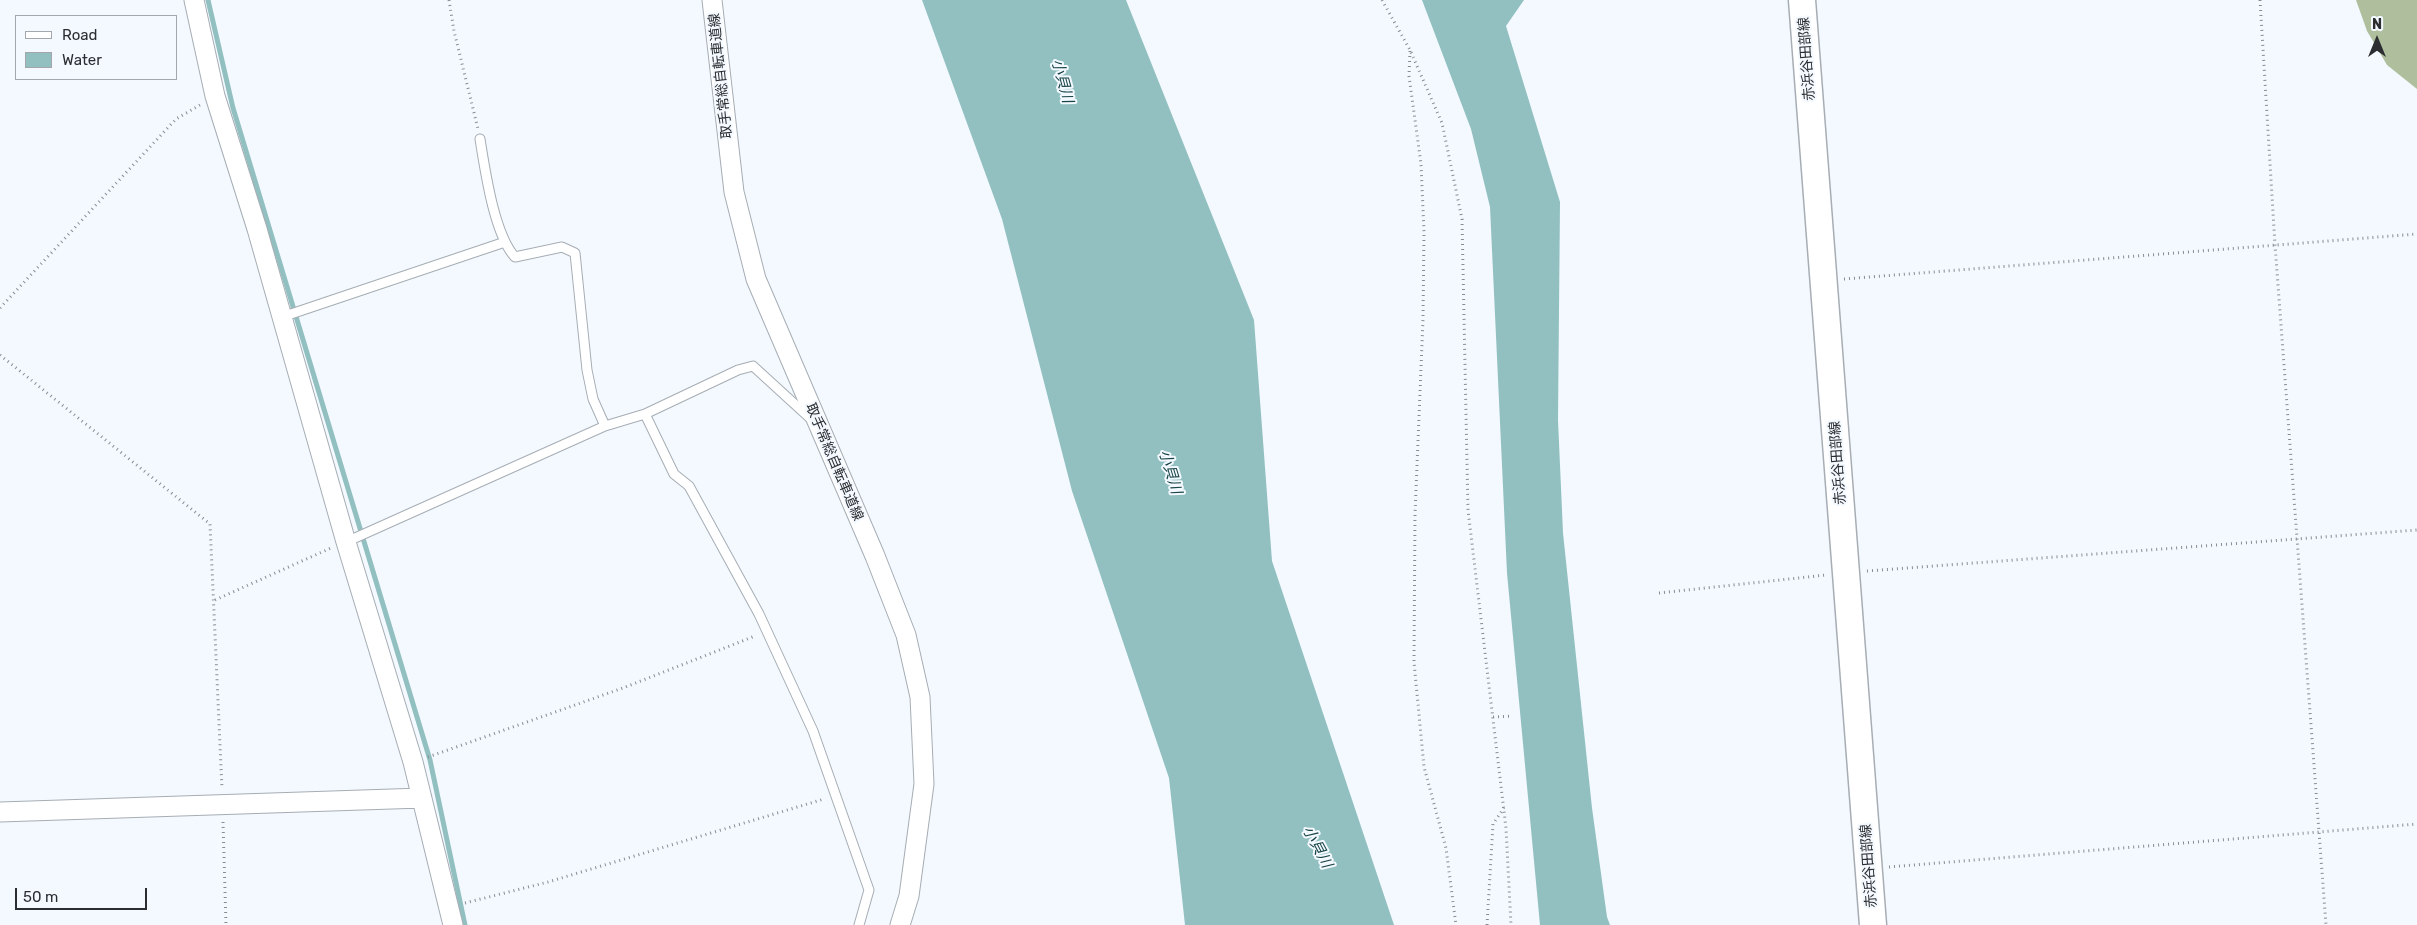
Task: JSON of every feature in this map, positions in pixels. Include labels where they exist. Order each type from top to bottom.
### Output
[{"type":"main road","name":"赤浜谷田部線","points":[[1802,0],[1873,925]]},
{"type":"street","points":[[194,0],[215,96],[282,317],[346,542],[413,762],[453,925]]},
{"type":"street","name":"取手常総自転車道線","points":[[712,0],[734,192],[756,279],[906,635],[920,697],[924,784],[909,896],[900,925]]},
{"type":"street","points":[[0,812],[422,798]]},
{"type":"lane","points":[[480,139],[488,185],[507,248],[515,257],[562,247],[575,253],[587,370],[593,399],[605,426]]},
{"type":"lane","points":[[282,317],[505,242]]},
{"type":"lane","points":[[346,542],[605,426],[645,414],[738,370],[753,366],[819,426]]},
{"type":"lane","points":[[645,414],[674,474],[689,486],[768,632],[813,731],[869,890],[859,925]]},
{"type":"path","points":[[449,0],[454,30],[480,139]]},
{"type":"path","points":[[1382,0],[1410,50],[1442,122],[1462,219],[1468,510],[1504,808],[1511,925]]},
{"type":"path","points":[[2260,0],[2275,245],[2326,925]]},
{"type":"path","points":[[1410,50],[1409,76],[1421,164],[1424,232],[1423,319],[1415,514],[1414,662],[1424,768],[1446,848],[1456,925]]},
{"type":"path","points":[[0,308],[176,119],[215,96]]},
{"type":"path","points":[[1824,281],[2417,234]]},
{"type":"path","points":[[0,355],[210,524],[215,600],[226,925]]},
{"type":"path","points":[[1658,593],[1846,572],[2417,530]]},
{"type":"path","points":[[215,600],[346,542]]},
{"type":"path","points":[[413,762],[623,688],[768,632]]},
{"type":"path","points":[[1493,717],[1512,716]]},
{"type":"path","points":[[449,906],[548,882],[836,795]]},
{"type":"path","points":[[1487,925],[1493,824],[1504,808]]},
{"type":"path","points":[[1869,868],[2417,824]]},
{"type":"green space","points":[[2356,0],[2417,0],[2417,89],[2387,65],[2367,31]]},
{"type":"water","name":"小貝川","points":[[922,0],[1126,0],[1254,320],[1272,561],[1394,925],[1185,925],[1169,778],[1072,491],[1002,219]]},
{"type":"water","points":[[1422,0],[1524,0],[1506,26],[1560,202],[1558,420],[1563,533],[1592,808],[1607,917],[1610,925],[1540,925],[1507,573],[1490,207],[1471,129]]},
{"type":"waterway","points":[[208,0],[233,108],[430,760],[465,925]]}]
